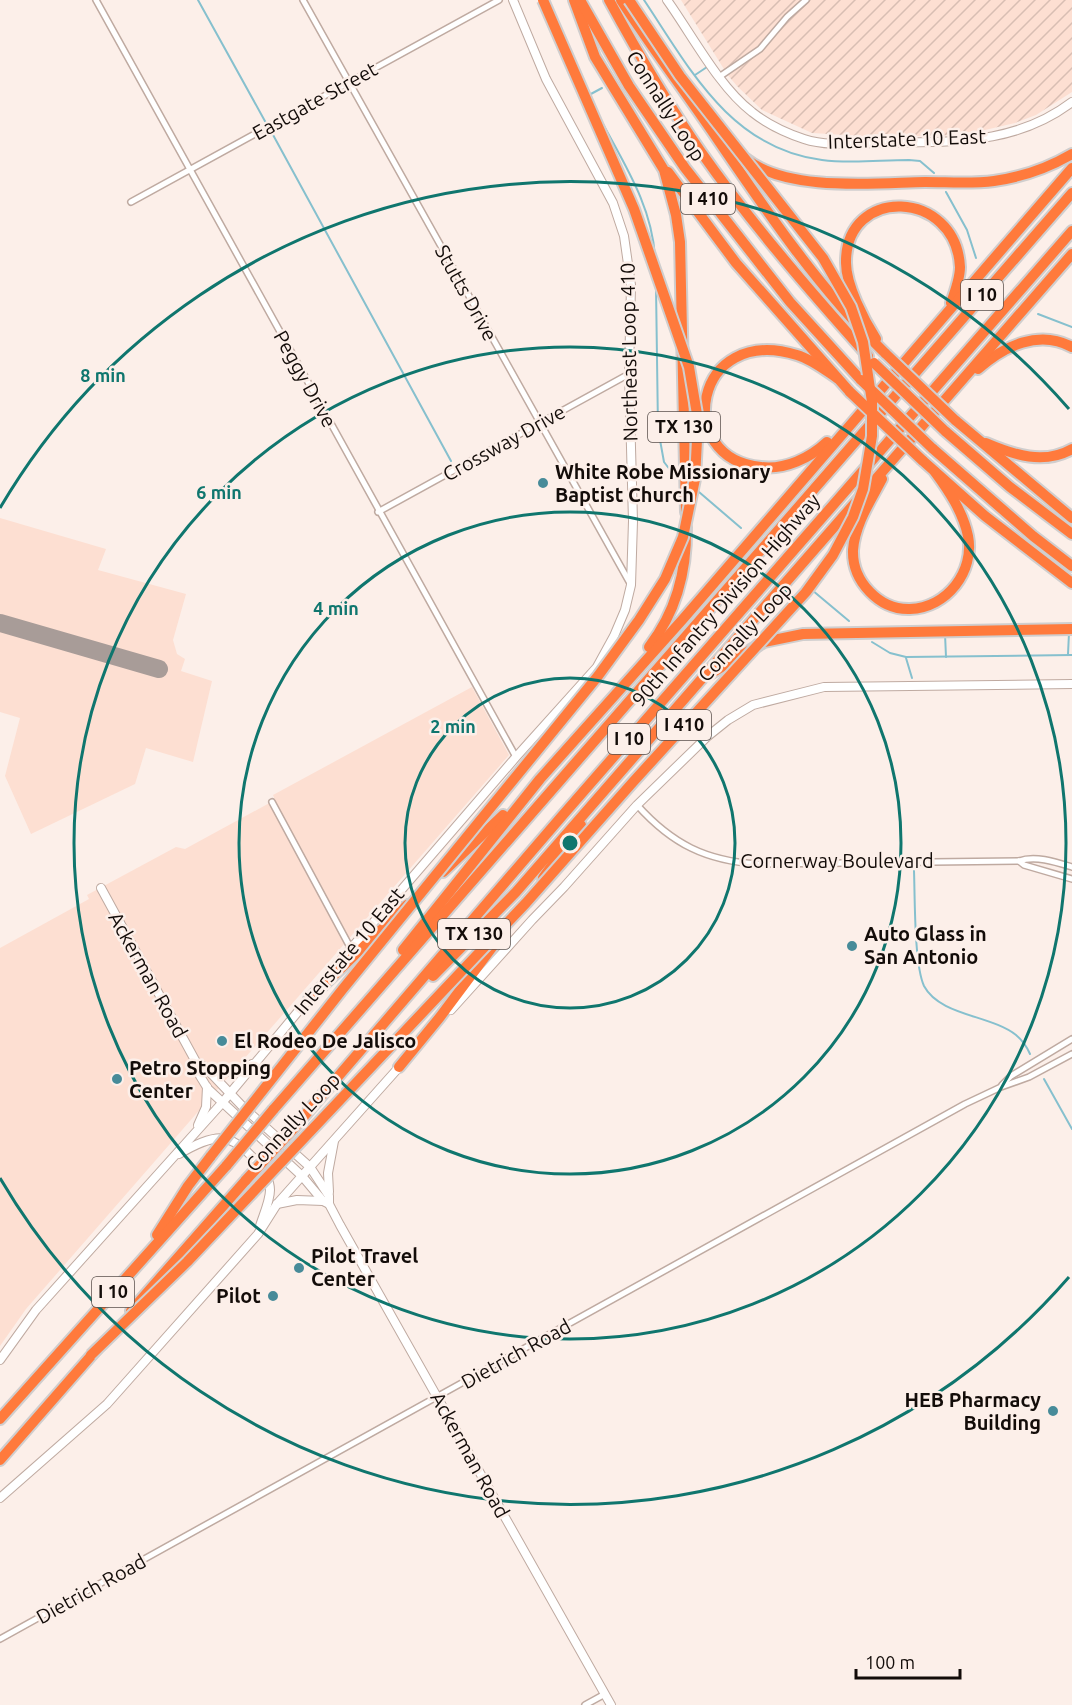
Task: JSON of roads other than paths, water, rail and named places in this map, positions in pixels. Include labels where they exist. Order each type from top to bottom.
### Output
[{"type":"highway","points":[[142,1260],[188,1186],[211,1156],[349,981],[598,676],[639,620],[665,579],[683,537],[695,479],[698,420],[689,367],[634,209],[543,0]]},
{"type":"highway","name":"TX 130","points":[[335,1038],[466,869],[610,699],[663,628],[682,583],[687,541],[680,242],[676,215],[664,170],[595,57],[574,0]]},
{"type":"highway","name":"Connally Loop","points":[[579,0],[629,86],[685,168],[790,302],[861,380],[932,448],[1033,536],[1072,566]]},
{"type":"highway","name":"Connally Loop","points":[[609,0],[650,74],[702,153],[795,272],[874,363],[945,431],[1010,488],[1072,534]]},
{"type":"highway","points":[[621,0],[741,176],[796,251],[856,325],[968,432],[1072,518]]},
{"type":"highway","name":"Connally Loop","points":[[92,1355],[187,1262],[526,903],[806,592],[833,555],[854,517],[863,489],[872,436],[873,402],[863,342],[851,307],[823,258],[680,76],[629,0]]},
{"type":"highway","points":[[712,132],[750,162],[793,179],[829,184],[992,181],[1025,175],[1072,154]]},
{"type":"highway","points":[[645,141],[706,226],[736,263],[850,392],[985,516],[1072,583]]},
{"type":"highway","points":[[610,699],[683,620],[1072,168]]},
{"type":"highway","name":"90th Infantry Division Highway","points":[[0,1419],[226,1165],[1072,193]]},
{"type":"highway","points":[[886,354],[865,321],[846,265],[847,247],[851,236],[857,225],[870,214],[904,205],[920,209],[939,221],[951,235],[957,249],[960,270],[949,309]]},
{"type":"highway","name":"90th Infantry Division Highway","points":[[0,1461],[293,1129],[562,816],[1072,231]]},
{"type":"highway","points":[[951,393],[1072,254]]},
{"type":"highway","name":"TX 130","points":[[348,1065],[516,892],[951,393],[985,363],[1008,348],[1025,341],[1054,340],[1072,347]]},
{"type":"highway","points":[[837,378],[799,355],[766,349],[744,353],[724,366],[708,391],[705,413],[711,434],[730,458],[737,462],[769,468],[791,464],[818,450],[857,416]]},
{"type":"highway","points":[[968,432],[982,441],[1018,455],[1039,458],[1064,454],[1072,449]]},
{"type":"highway","points":[[893,460],[867,506],[856,533],[853,552],[855,567],[868,591],[885,603],[899,608],[911,609],[937,601],[952,590],[965,571],[969,555],[968,537],[953,499],[935,472]]},
{"type":"highway","points":[[694,688],[711,673],[764,642],[803,634],[1072,629]]},
{"type":"highway","points":[[309,999],[540,779]]},
{"type":"highway","points":[[399,1067],[485,957],[573,838],[597,799]]},
{"type":"main road","name":"Northeast Loop 410","points":[[513,0],[546,79],[613,203],[624,236],[631,285],[629,374],[633,521],[631,585]]},
{"type":"main road","name":"Interstate 10 East","points":[[667,0],[719,77],[736,98],[769,124],[805,140],[835,144],[970,141],[1029,127],[1059,112],[1072,102]]},
{"type":"main road","name":"Interstate 10 East","points":[[0,1360],[36,1310],[230,1094],[350,947],[597,667],[625,610],[631,585]]},
{"type":"main road","points":[[0,1498],[107,1404],[258,1234],[277,1204],[399,1067],[637,805],[708,736],[728,720],[753,705],[781,696],[824,687],[1072,684]]},
{"type":"main road","name":"Ackerman Road","points":[[101,888],[196,1062],[200,1076],[207,1087],[327,1200]]},
{"type":"main road","name":"Ackerman Road","points":[[196,1062],[205,1067],[230,1094],[310,1167],[611,1705]]},
{"type":"main road","points":[[205,1067],[227,1073],[238,1071],[256,1062]]},
{"type":"main road","points":[[192,1136],[203,1115],[207,1087]]},
{"type":"main road","points":[[172,1158],[200,1142],[226,1139],[249,1154],[263,1167],[270,1190],[258,1234]]},
{"type":"main road","points":[[277,1204],[297,1200],[327,1200],[328,1173],[334,1140]]},
{"type":"street","name":"Peggy Drive","points":[[96,0],[378,512],[516,757]]},
{"type":"street","name":"Stutts Drive","points":[[303,0],[631,585]]},
{"type":"street","name":"Eastgate Street","points":[[131,202],[499,0]]},
{"type":"street","points":[[719,77],[760,49],[787,17],[806,0]]},
{"type":"street","name":"Crossway Drive","points":[[378,512],[629,374]]},
{"type":"street","points":[[272,802],[350,947]]},
{"type":"street","name":"Cornerway Boulevard","points":[[637,805],[655,825],[678,841],[707,855],[730,861],[758,864],[1019,861],[1027,858],[1072,867]]},
{"type":"street","name":"Cornerway Boulevard","points":[[1019,861],[1024,865],[1072,879]]},
{"type":"street","name":"Dietrich Road","points":[[1001,1087],[1011,1076],[1072,1039]]},
{"type":"street","name":"Dietrich Road","points":[[0,1639],[965,1104],[1029,1077],[1072,1054]]},
{"type":"street","points":[[585,1705],[605,1694]]},
{"type":"waterway","points":[[198,0],[266,123]]},
{"type":"waterway","points":[[644,0],[696,78],[737,122],[762,140],[790,153],[822,160],[920,161],[934,173]]},
{"type":"waterway","points":[[695,75],[707,67]]},
{"type":"waterway","points":[[589,95],[602,88]]},
{"type":"waterway","points":[[603,124],[643,204],[649,221],[655,257]]},
{"type":"waterway","points":[[272,133],[451,461]]},
{"type":"waterway","points":[[946,192],[967,230],[976,258]]},
{"type":"waterway","points":[[656,287],[658,429],[664,462],[674,475]]},
{"type":"waterway","points":[[1038,314],[1072,327]]},
{"type":"waterway","points":[[699,492],[741,528]]},
{"type":"waterway","points":[[812,590],[849,621]]},
{"type":"waterway","points":[[1068,654],[1069,633]]},
{"type":"waterway","points":[[945,634],[946,657]]},
{"type":"waterway","points":[[872,642],[890,653],[906,657],[1072,655]]},
{"type":"waterway","points":[[906,658],[912,678]]},
{"type":"waterway","points":[[914,871],[918,962],[924,986],[942,1004],[1006,1028],[1016,1035],[1030,1054]]},
{"type":"waterway","points":[[1044,1079],[1072,1129]]},
{"type":"place","name":"White Robe Missionary Baptist Church","points":[[543,483]]},
{"type":"place","name":"Auto Glass in San Antonio","points":[[852,946]]},
{"type":"place","name":"El Rodeo De Jalisco","points":[[222,1041]]},
{"type":"place","name":"Petro Stopping Center","points":[[117,1079]]},
{"type":"place","name":"Pilot Travel Center","points":[[299,1268]]},
{"type":"place","name":"Pilot","points":[[273,1296]]},
{"type":"place","name":"HEB Pharmacy Building","points":[[1053,1411]]}]
